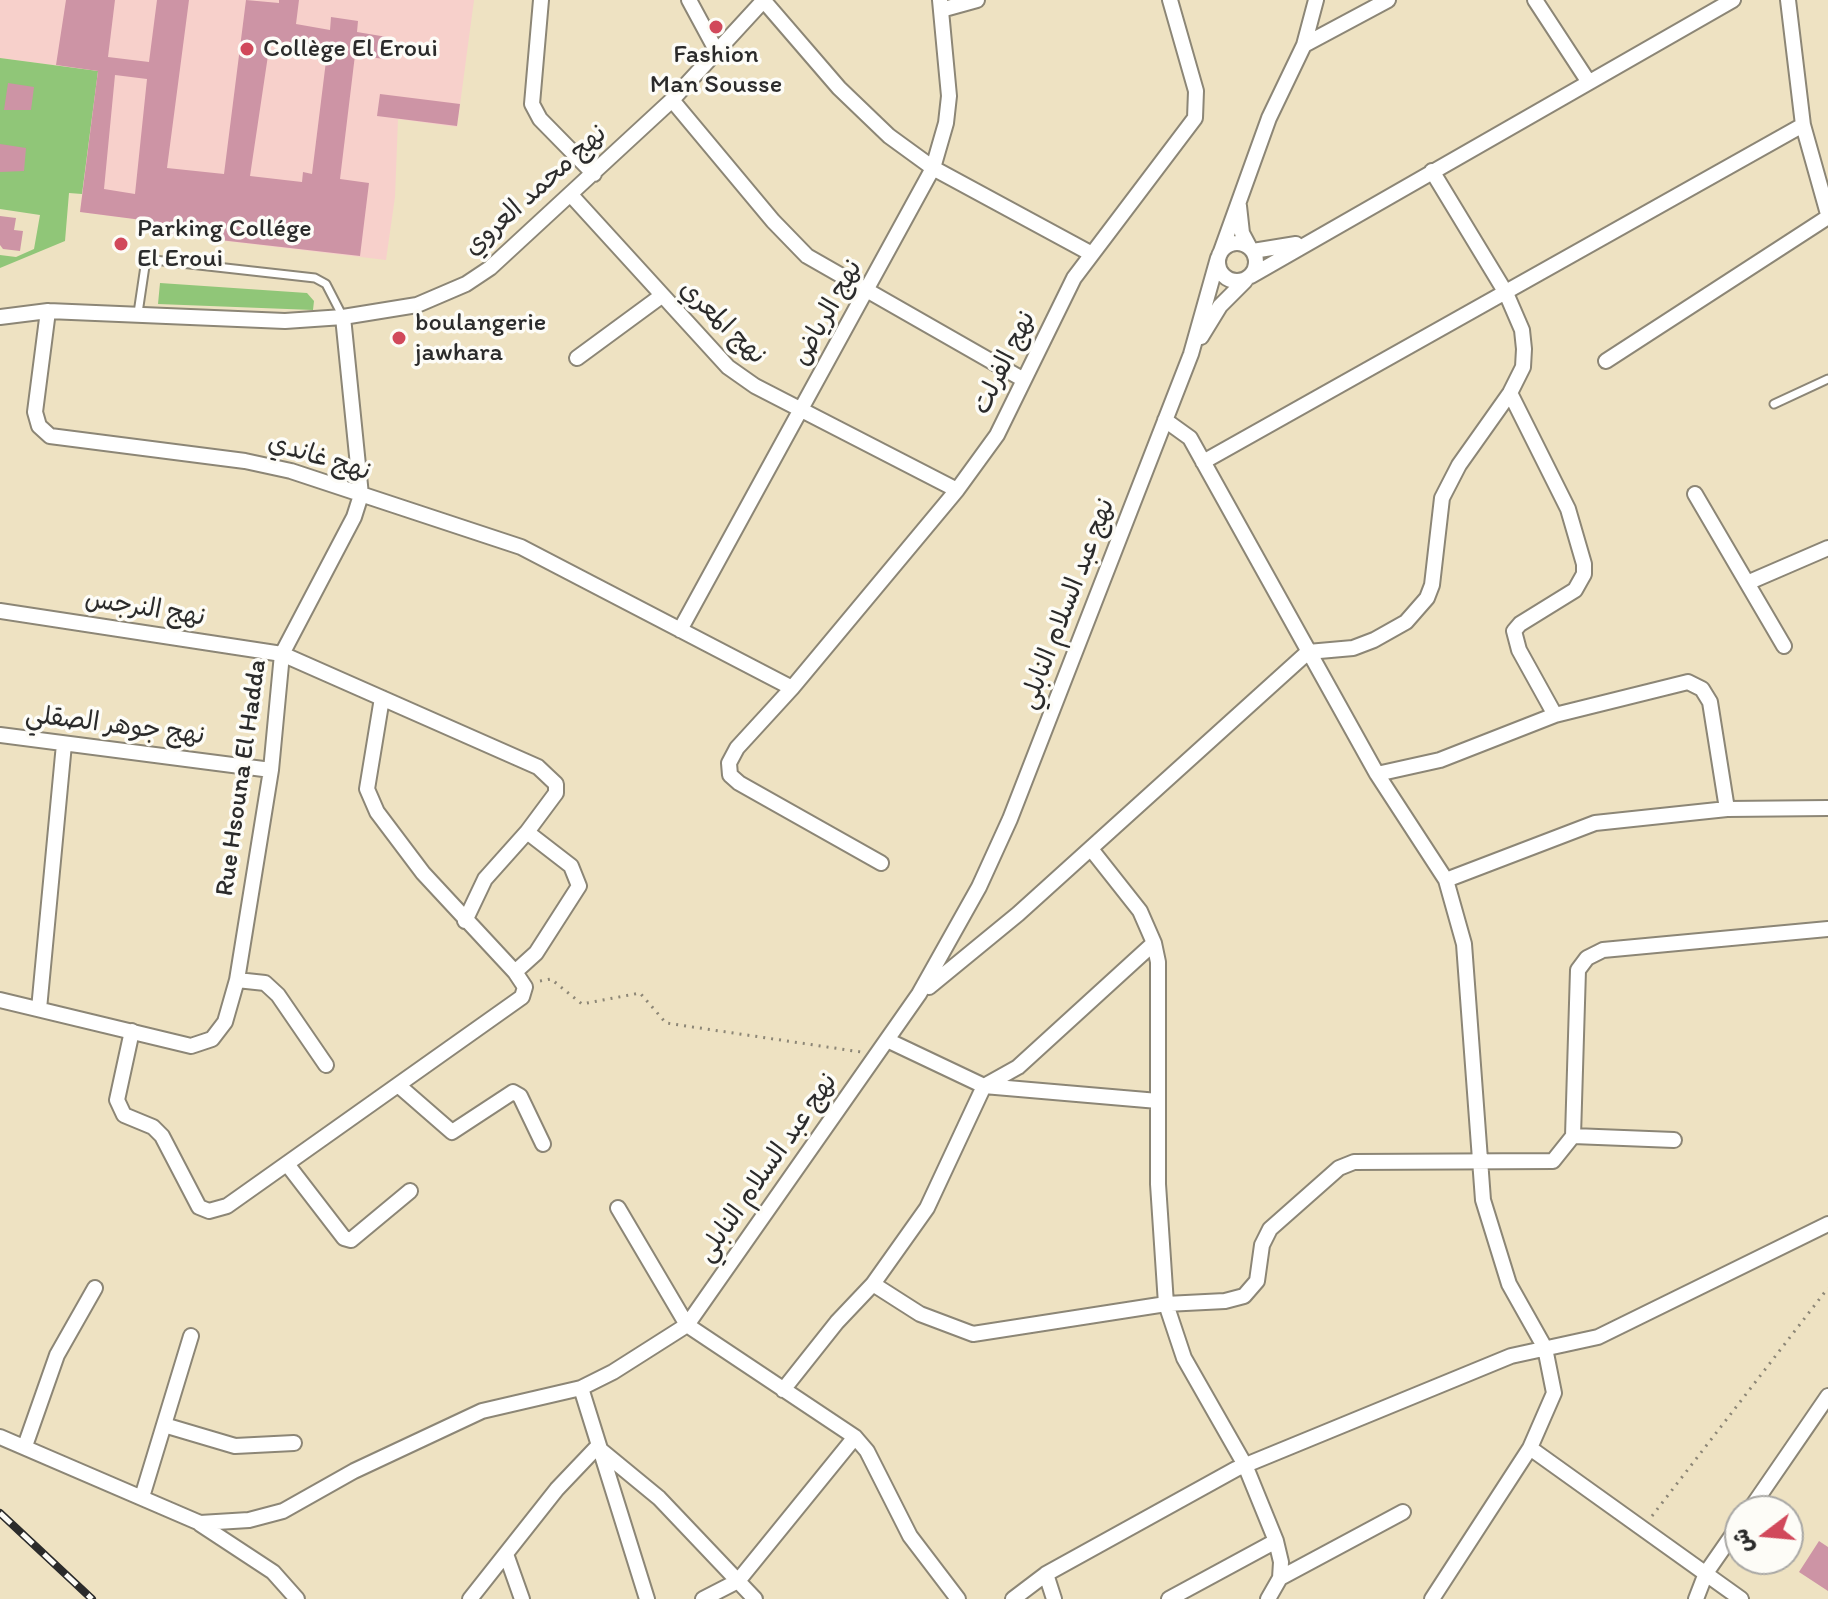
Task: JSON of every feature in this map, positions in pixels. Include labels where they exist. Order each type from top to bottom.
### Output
[{"type":"street","points":[[541,0],[532,104],[540,119],[594,174]]},
{"type":"street","points":[[689,0],[716,50]]},
{"type":"street","points":[[764,0],[864,114],[933,168],[1090,253]]},
{"type":"street","name":"نهج محمد العروي","points":[[0,320],[48,311],[285,321],[343,317],[417,305],[466,284],[490,268],[672,100],[764,0]]},
{"type":"street","points":[[940,5],[977,0]]},
{"type":"street","name":"نهج الفرلت","points":[[881,863],[747,788],[730,775],[729,763],[737,748],[792,688],[957,490],[997,435],[1074,278],[1195,118],[1196,91],[1170,0]]},
{"type":"street","name":"نهج عبد السلام النابلي","points":[[0,1437],[200,1523],[267,1517],[423,1437],[482,1411],[581,1388],[613,1372],[687,1325],[919,994],[957,931],[1010,819],[1191,354],[1239,197],[1269,118],[1304,45],[1316,0]]},
{"type":"street","points":[[1304,45],[1388,0]]},
{"type":"street","points":[[1535,0],[1588,81]]},
{"type":"street","name":"نهج عبد السلام النابلي","points":[[1191,354],[1220,306],[1249,278],[1733,0]]},
{"type":"street","points":[[1606,361],[1828,216],[1803,125],[1788,0]]},
{"type":"street","name":"نهج الرياض","points":[[680,630],[867,294],[933,168],[949,110],[940,5]]},
{"type":"street","points":[[672,100],[797,246],[822,266],[1024,380]]},
{"type":"street","points":[[1203,462],[1803,125]]},
{"type":"street","points":[[919,994],[1091,849],[1308,652],[1363,644],[1394,630],[1417,612],[1432,585],[1442,498],[1459,465],[1510,393],[1523,367],[1524,349],[1522,330],[1506,293],[1432,171]]},
{"type":"street","name":"نهج المعري","points":[[571,195],[660,297],[728,367],[755,386],[957,490]]},
{"type":"street","name":"نهج عبد السلام النابلي","points":[[1239,197],[1239,221],[1251,249]]},
{"type":"street","points":[[1251,249],[1256,267],[1249,278],[1228,280],[1220,271],[1219,256],[1236,243],[1251,249],[1312,240]]},
{"type":"street","points":[[577,358],[660,297]]},
{"type":"street","name":"نهج غاندي","points":[[48,311],[35,412],[39,426],[50,436],[245,461],[291,471],[521,547],[792,688]]},
{"type":"street","name":"Rue Hsouna El Hadda","points":[[0,1000],[191,1046],[203,1044],[225,1022],[237,980],[271,770],[282,654],[354,517],[361,495],[343,317]]},
{"type":"street","points":[[1510,393],[1568,509],[1584,564],[1584,574],[1575,590],[1520,624],[1514,631],[1519,650],[1555,715]]},
{"type":"street","points":[[1165,420],[1190,438],[1377,774],[1446,880],[1464,944],[1483,1200],[1509,1284],[1545,1348],[1554,1393],[1530,1448],[1432,1599]]},
{"type":"street","points":[[1695,494],[1784,646]]},
{"type":"street","points":[[1747,583],[1828,548]]},
{"type":"street","name":"نهج النرجس","points":[[0,611],[282,654],[538,767],[552,779],[556,793],[527,832]]},
{"type":"street","points":[[1377,774],[1440,760],[1555,715],[1680,681],[1696,684],[1710,702],[1727,809]]},
{"type":"street","points":[[132,1031],[117,1100],[128,1119],[153,1127],[162,1136],[199,1207],[209,1211],[227,1206],[522,997],[525,987],[515,972],[465,921],[395,839],[377,812],[367,789],[382,698]]},
{"type":"street","name":"نهج جوهر الصقلي","points":[[0,735],[271,770]]},
{"type":"street","points":[[39,1009],[64,744]]},
{"type":"street","points":[[1446,880],[1595,823],[1727,809],[1828,808]]},
{"type":"street","points":[[465,921],[485,879],[527,832],[571,866],[579,886],[536,953],[515,972]]},
{"type":"street","points":[[1091,849],[1140,911],[1154,943],[1158,1184],[1166,1304],[1184,1358],[1245,1465],[1276,1541],[1281,1562],[1280,1578],[1268,1599]]},
{"type":"street","points":[[873,1284],[920,1314],[973,1334],[1166,1304],[1225,1301],[1244,1296],[1257,1281],[1262,1245],[1270,1229],[1339,1168],[1354,1162],[1553,1161],[1573,1136],[1578,970],[1587,958],[1603,950],[1828,929]]},
{"type":"street","points":[[783,1390],[837,1322],[873,1284],[927,1208],[984,1086],[1018,1067],[1154,943]]},
{"type":"street","points":[[237,980],[265,983],[278,995],[326,1065]]},
{"type":"street","points":[[887,1040],[984,1086],[1158,1101]]},
{"type":"street","points":[[398,1085],[452,1132],[513,1092],[520,1096],[543,1144]]},
{"type":"street","points":[[1573,1136],[1674,1140]]},
{"type":"street","points":[[287,1164],[344,1238],[351,1240],[410,1191]]},
{"type":"street","points":[[618,1208],[687,1325],[855,1437],[867,1451],[910,1536],[958,1599]]},
{"type":"street","points":[[1013,1599],[1046,1574],[1136,1521],[1245,1465],[1511,1356],[1598,1337],[1825,1230]]},
{"type":"street","points":[[25,1446],[57,1355],[95,1288]]},
{"type":"street","points":[[142,1497],[191,1336]]},
{"type":"street","points":[[581,1388],[647,1599]]},
{"type":"street","points":[[1760,1495],[1828,1396]]},
{"type":"street","points":[[164,1425],[235,1446],[294,1443]]},
{"type":"street","points":[[703,1599],[738,1581],[855,1437]]},
{"type":"street","points":[[470,1599],[557,1489],[597,1447]]},
{"type":"street","points":[[597,1447],[659,1498],[755,1599]]},
{"type":"street","points":[[1530,1448],[1741,1599]]},
{"type":"street","points":[[1280,1578],[1403,1512]]},
{"type":"street","points":[[200,1523],[273,1572],[297,1599]]},
{"type":"street","points":[[1169,1599],[1276,1541]]},
{"type":"street","points":[[1696,1599],[1706,1573],[1724,1547]]},
{"type":"street","points":[[506,1554],[522,1599]]},
{"type":"street","points":[[1046,1574],[1054,1599]]},
{"type":"lane","points":[[138,313],[145,266],[154,260],[315,278],[326,284],[343,317]]},
{"type":"lane","points":[[1774,404],[1828,379]]},
{"type":"path","points":[[525,987],[551,979],[575,1001],[587,1005],[640,993],[666,1023],[877,1055]]},
{"type":"path","points":[[1643,1529],[1828,1288]]},
{"type":"shaded area","points":[[0,0],[474,0],[457,127],[398,119],[395,197],[386,260],[141,231],[142,220],[80,212],[97,71],[0,58]]},
{"type":"green space","points":[[0,58],[98,71],[82,194],[69,193],[65,241],[0,268],[0,255],[16,257],[34,249],[40,215],[0,209]]},
{"type":"green space","points":[[160,283],[307,293],[314,301],[313,310],[158,304]]},
{"type":"building","points":[[66,0],[115,0],[108,57],[149,62],[157,0],[189,0],[167,168],[224,174],[246,0],[279,3],[279,0],[299,0],[296,24],[330,30],[331,17],[358,21],[357,32],[387,37],[384,59],[355,55],[340,179],[369,183],[360,256],[141,231],[142,220],[80,212],[98,71],[56,65]],"holes":[[[270,42],[327,53],[312,174],[303,172],[302,182],[250,176]],[[115,75],[147,79],[135,194],[104,189]]]},
{"type":"building","points":[[8,83],[34,87],[31,110],[4,110]]},
{"type":"building","points":[[380,94],[460,104],[457,126],[377,116]]},
{"type":"building","points":[[0,144],[26,148],[24,171],[0,172]]},
{"type":"building","points":[[0,216],[16,218],[14,230],[23,231],[20,251],[3,249],[0,245]]},
{"type":"building","points":[[1819,1541],[1828,1547],[1828,1591],[1804,1575],[1804,1564]]},
{"type":"railway","points":[[0,1513],[92,1599]]},
{"type":"place","name":"Fashion Man Sousse","points":[[716,27]]},
{"type":"place","name":"Collège El Eroui","points":[[247,49]]},
{"type":"place","name":"Parking Collége El Eroui","points":[[121,244]]},
{"type":"place","name":"boulangerie jawhara","points":[[399,338]]}]
